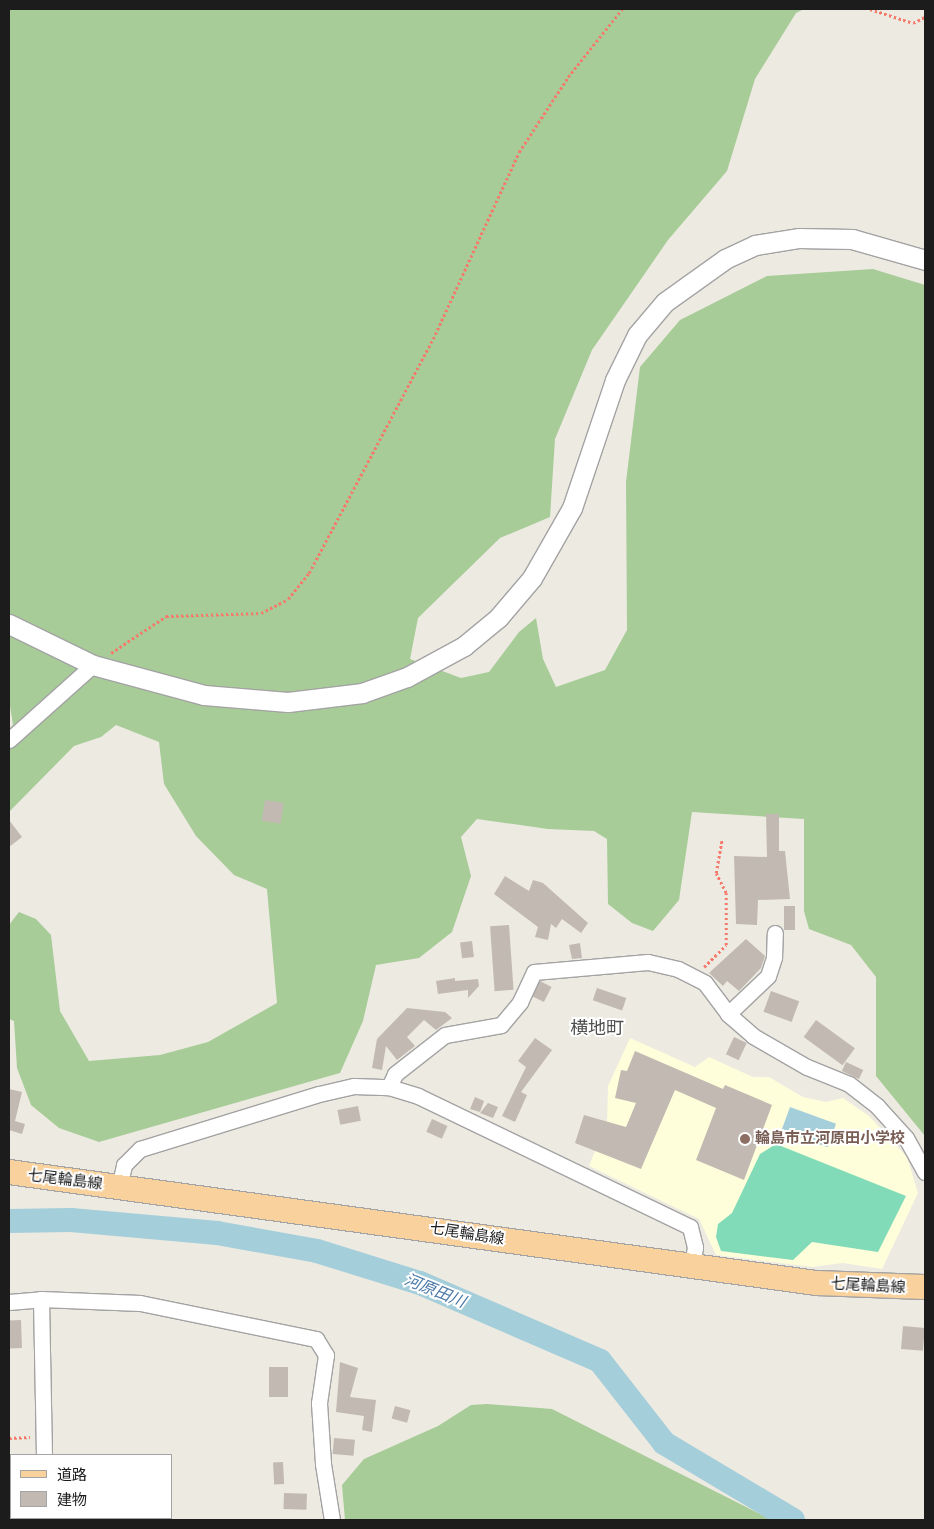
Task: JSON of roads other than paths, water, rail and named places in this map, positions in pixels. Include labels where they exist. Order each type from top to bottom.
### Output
[{"type":"main road","name":"七尾輪島線","points":[[9,1172],[816,1283],[925,1287]]},
{"type":"street","points":[[9,624],[93,665],[204,695],[288,702],[362,693],[406,677],[464,646],[498,618],[532,578],[572,508],[619,371],[637,336],[665,302],[725,260],[756,245],[790,240],[852,239],[925,260]]},
{"type":"street","points":[[9,740],[93,665]]},
{"type":"street","points":[[728,1014],[768,976],[774,957],[775,933]]},
{"type":"street","points":[[389,1087],[395,1074],[445,1035],[501,1025],[520,1002],[534,972],[648,962],[678,969],[705,983],[728,1014],[761,1041],[849,1084],[877,1106],[906,1138],[925,1172]]},
{"type":"street","points":[[120,1187],[124,1166],[140,1149],[319,1094],[354,1086],[389,1087],[418,1096],[690,1227],[695,1248],[692,1266]]},
{"type":"street","points":[[41,1299],[44,1454]]},
{"type":"street","points":[[9,1302],[41,1299],[140,1303],[316,1339],[326,1355],[319,1403],[323,1464],[332,1520]]},
{"type":"water","points":[[790,1107],[836,1124],[827,1147],[781,1130]]},
{"type":"waterway","name":"河原田川","points":[[9,1221],[71,1220],[217,1233],[317,1251],[420,1283],[600,1361],[664,1443],[793,1520]]},
{"type":"place","name":"輪島市立河原田小学校","points":[[745,1139]]},
{"type":"district","name":"横地町","points":[[597,1028]]}]
